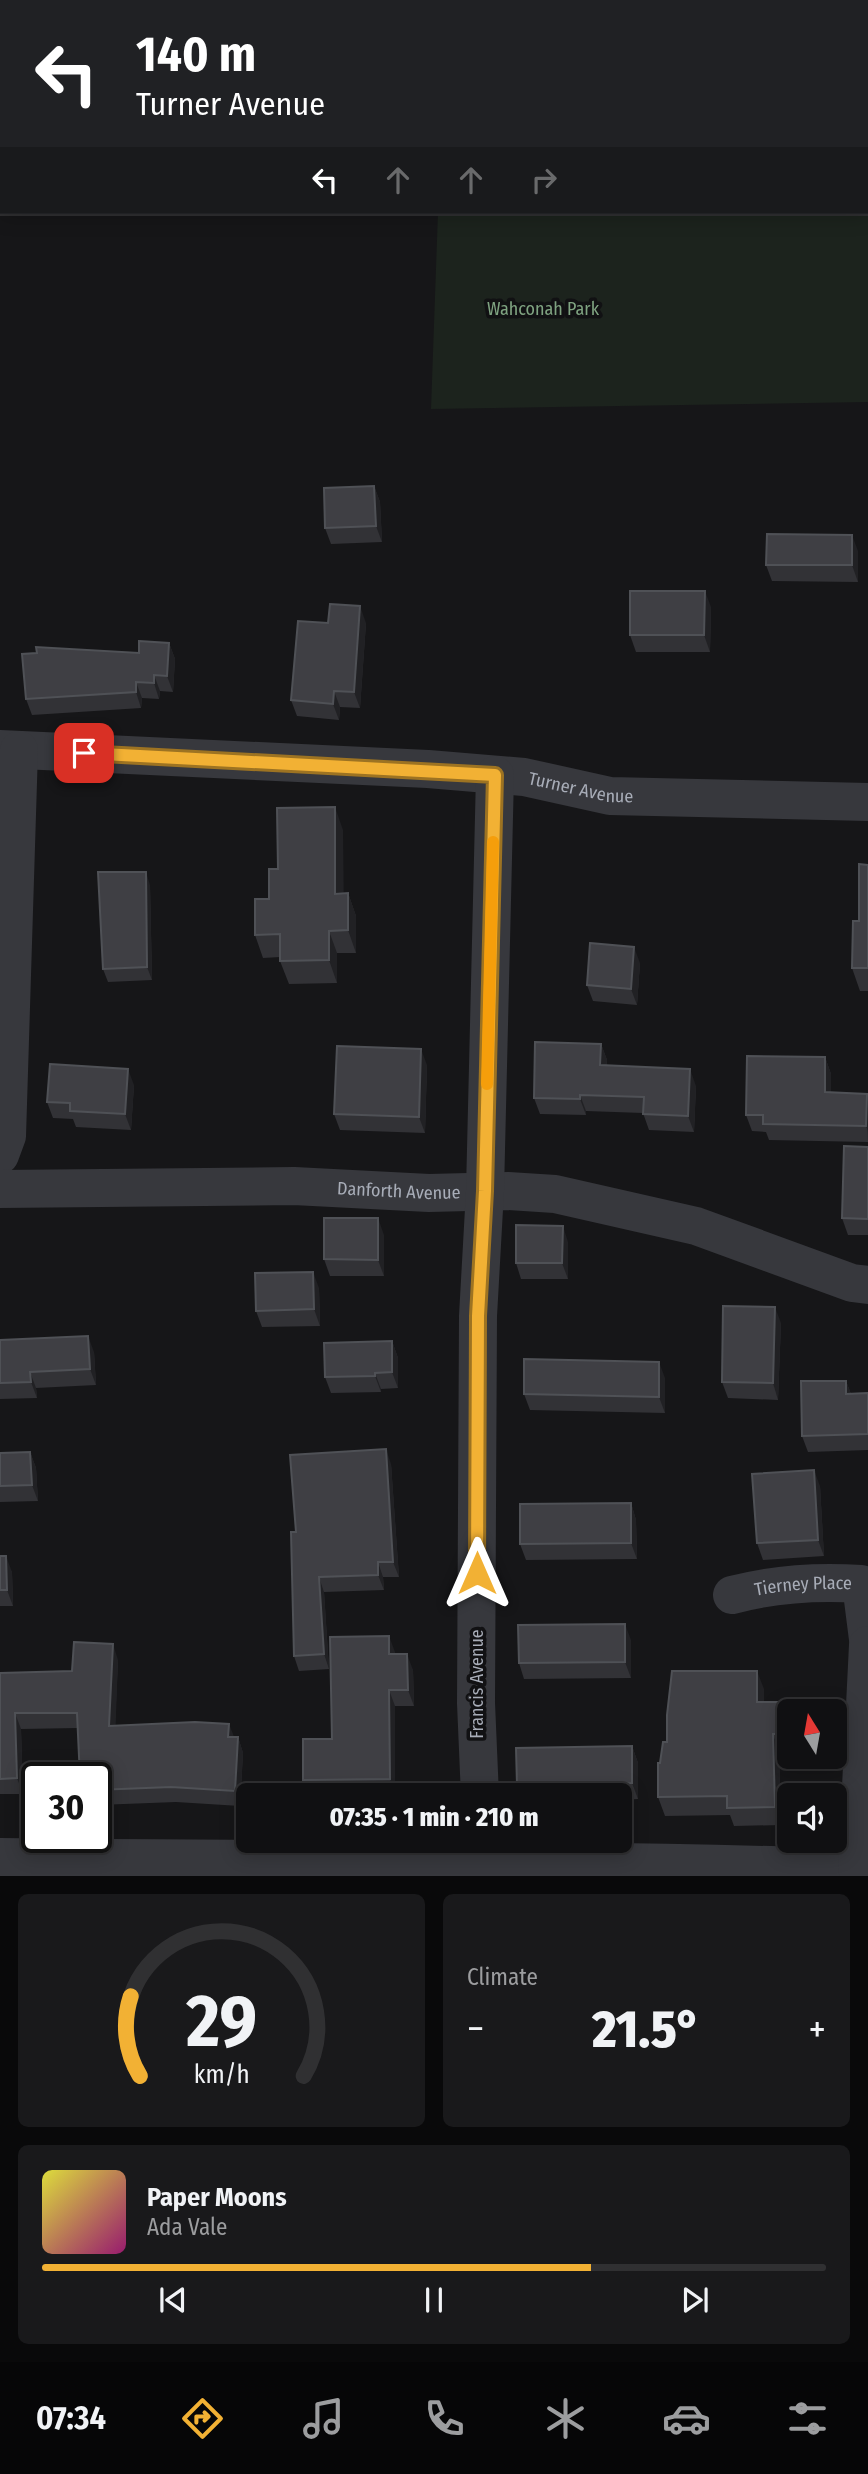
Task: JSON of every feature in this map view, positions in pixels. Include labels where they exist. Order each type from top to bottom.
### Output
[{"type":"street","name":"Turner Avenue","points":[[10,750],[401,768],[524,777],[610,796],[868,802]]},
{"type":"street","points":[[0,1154],[7,1136],[10,750]]},
{"type":"street","name":"Francis Avenue","points":[[479,1783],[476,1703],[478,1316],[485,1191],[495,775]]},
{"type":"street","name":"Danforth Avenue","points":[[0,1189],[294,1186],[429,1193],[485,1191],[555,1194],[696,1226],[852,1283],[868,1285]]},
{"type":"street","name":"Tierney Place","points":[[732,1595],[775,1586],[828,1582],[861,1584],[868,1639]]},
{"type":"street","points":[[0,1857],[398,1861],[481,1859],[863,1868],[868,1645]]},
{"type":"green space","name":"Wahconah Park","points":[[438,214],[868,214],[868,402],[431,409]]},
{"type":"building","points":[[374,486],[376,526],[325,528],[324,488]]},
{"type":"building","points":[[767,534],[852,535],[852,565],[766,565]]},
{"type":"building","points":[[630,591],[705,591],[704,635],[630,635]]},
{"type":"building","points":[[330,604],[360,606],[354,692],[334,691],[333,704],[291,700],[298,621],[328,623]]},
{"type":"building","points":[[139,641],[169,643],[167,676],[154,675],[154,683],[136,682],[136,692],[26,699],[22,654],[37,653],[36,647],[139,653]]},
{"type":"building","points":[[335,807],[335,894],[348,893],[348,930],[329,931],[329,960],[280,961],[280,934],[255,935],[255,899],[269,899],[269,869],[278,869],[277,808]]},
{"type":"building","points":[[859,864],[868,865],[868,968],[852,968],[853,921],[859,921]]},
{"type":"building","points":[[98,872],[146,872],[147,967],[103,969]]},
{"type":"building","points":[[590,943],[634,947],[631,989],[587,985]]},
{"type":"building","points":[[535,1042],[601,1044],[600,1065],[690,1069],[688,1116],[643,1114],[644,1097],[580,1095],[580,1099],[534,1098]]},
{"type":"building","points":[[337,1046],[421,1049],[419,1117],[334,1114]]},
{"type":"building","points":[[747,1056],[825,1057],[825,1092],[867,1094],[866,1126],[763,1124],[763,1115],[746,1115]]},
{"type":"building","points":[[50,1064],[128,1069],[125,1114],[70,1111],[70,1103],[47,1102]]},
{"type":"building","points":[[844,1146],[868,1147],[868,1219],[842,1218]]},
{"type":"building","points":[[324,1218],[378,1218],[378,1260],[324,1259]]},
{"type":"building","points":[[516,1225],[563,1226],[562,1263],[516,1263]]},
{"type":"building","points":[[313,1272],[314,1309],[256,1311],[255,1273]]},
{"type":"building","points":[[723,1306],[775,1307],[773,1383],[722,1382]]},
{"type":"building","points":[[88,1336],[90,1369],[30,1372],[31,1382],[0,1383],[0,1340]]},
{"type":"building","points":[[392,1341],[392,1372],[375,1373],[375,1376],[325,1377],[324,1343]]},
{"type":"building","points":[[524,1359],[659,1362],[659,1397],[524,1394]]},
{"type":"building","points":[[801,1381],[846,1381],[846,1394],[868,1393],[868,1434],[802,1436]]},
{"type":"building","points":[[386,1449],[393,1562],[378,1562],[378,1575],[319,1577],[324,1654],[294,1656],[291,1532],[296,1532],[290,1455]]},
{"type":"building","points":[[30,1452],[32,1485],[0,1486],[0,1453]]},
{"type":"building","points":[[814,1470],[818,1540],[757,1543],[752,1474]]},
{"type":"building","points":[[631,1503],[631,1543],[520,1544],[520,1504]]},
{"type":"building","points":[[0,1556],[6,1556],[7,1590],[0,1590]]},
{"type":"building","points":[[625,1624],[625,1662],[519,1663],[518,1625]]},
{"type":"building","points":[[389,1636],[389,1654],[407,1654],[408,1690],[389,1690],[390,1779],[303,1780],[303,1739],[332,1739],[330,1637]]},
{"type":"building","points":[[74,1642],[113,1644],[109,1726],[195,1722],[229,1724],[228,1737],[238,1737],[235,1791],[171,1787],[112,1789],[112,1762],[79,1762],[77,1713],[15,1713],[17,1778],[0,1779],[0,1673],[72,1671]]},
{"type":"building","points":[[672,1671],[757,1671],[757,1702],[777,1702],[777,1734],[773,1734],[775,1807],[727,1808],[727,1796],[658,1797],[658,1763],[663,1742],[667,1742]]},
{"type":"building","points":[[632,1746],[632,1783],[517,1783],[516,1748]]},
{"type":"slow traffic","points":[[487,1084],[493,842]]},
{"type":"route","points":[[84,753],[428,769],[495,775],[485,1191],[478,1316],[477,1573]]}]
